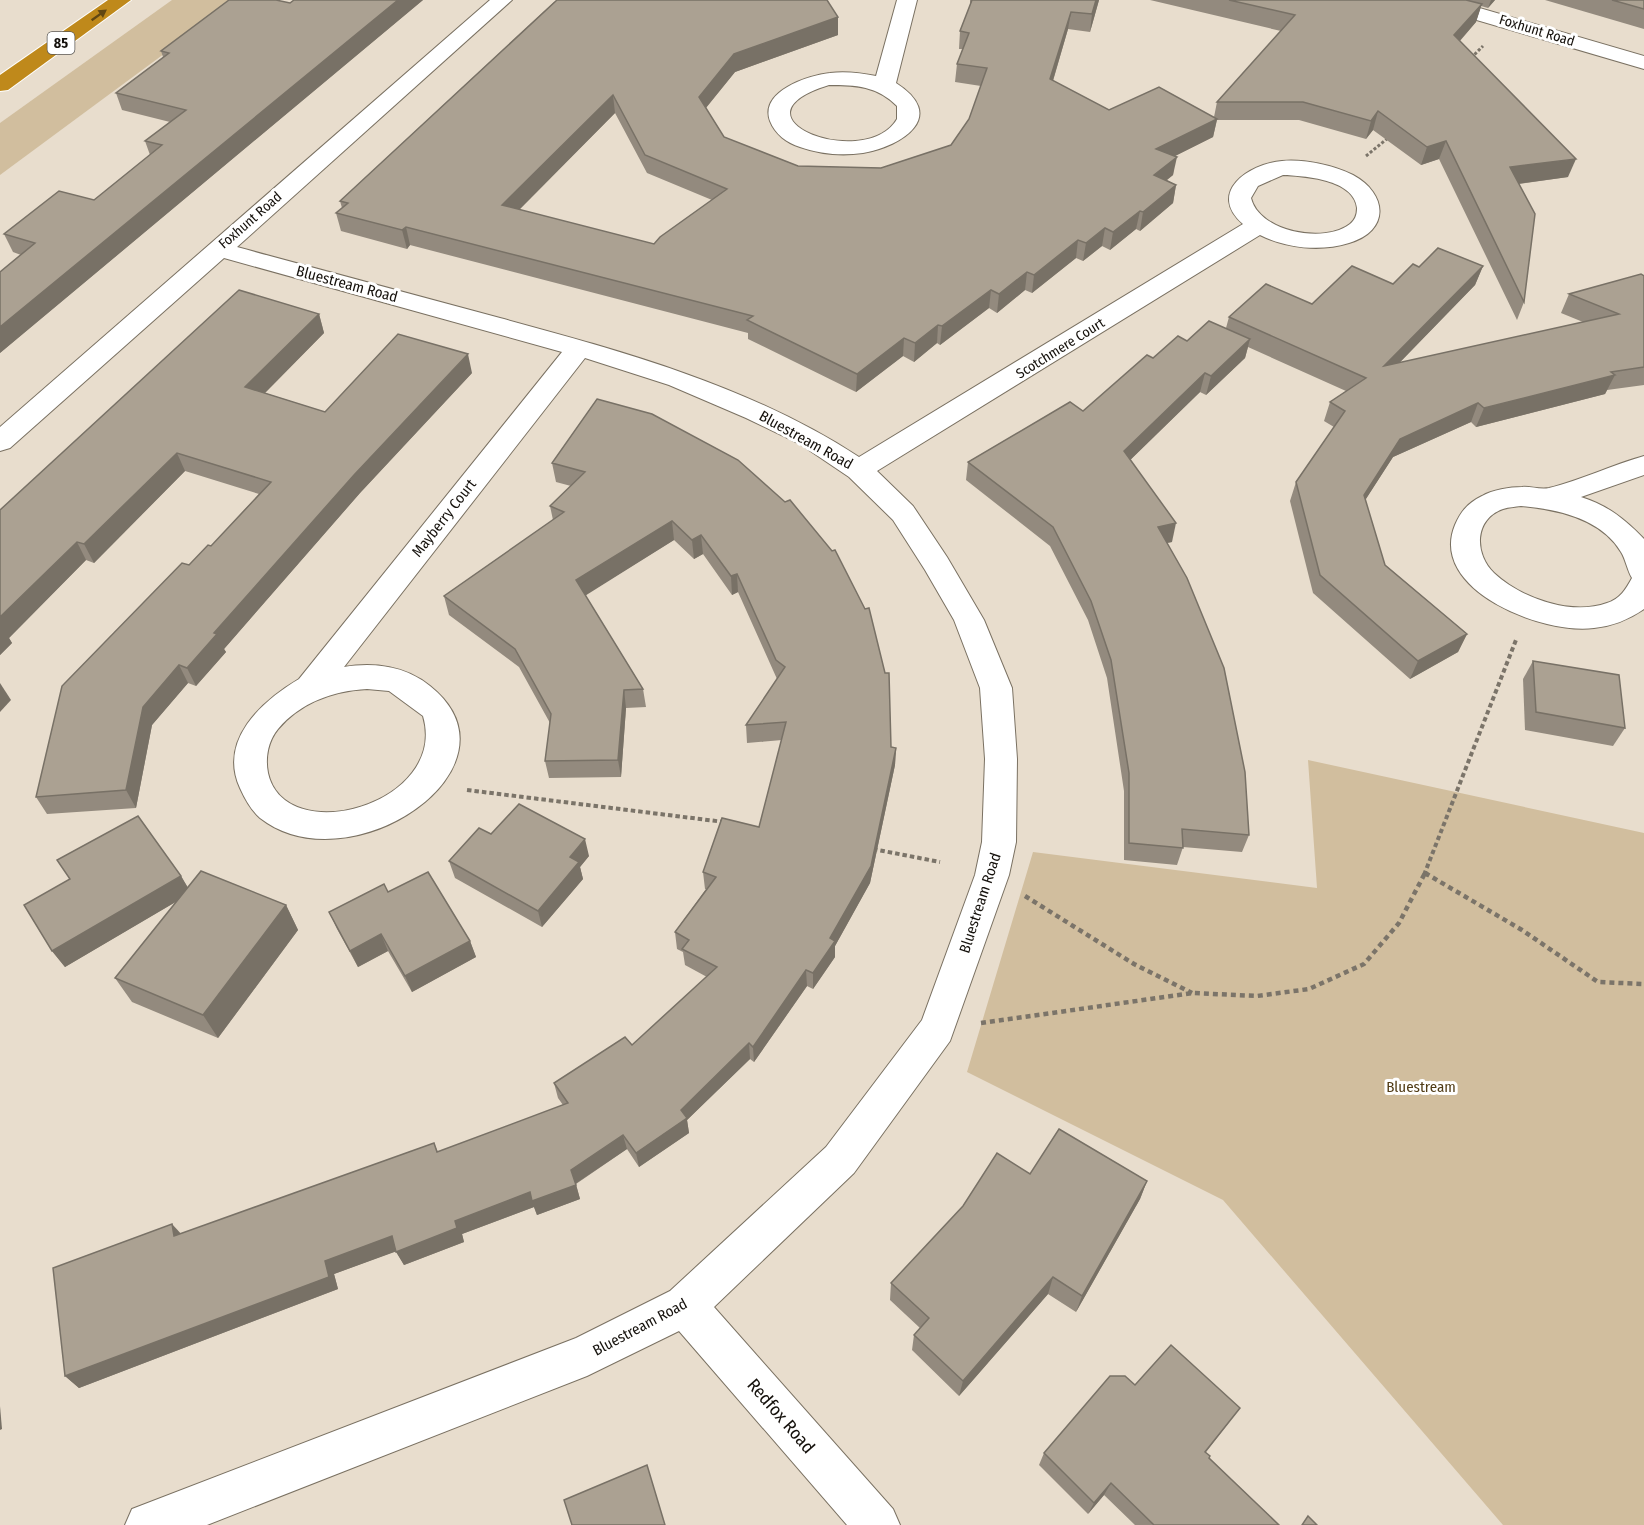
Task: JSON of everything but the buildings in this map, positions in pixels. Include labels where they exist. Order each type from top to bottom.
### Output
[{"type":"highway","name":"85","points":[[0,85],[121,0]]},
{"type":"street","name":"Foxhunt Road","points":[[0,442],[502,0]]},
{"type":"street","points":[[884,86],[907,0]]},
{"type":"street","name":"Foxhunt Road","points":[[1429,0],[1644,63]]},
{"type":"street","points":[[852,78],[884,86],[899,94],[908,105],[909,117],[898,133],[882,141],[859,147],[823,146],[803,140],[782,124],[779,112],[783,101],[798,88],[816,82],[852,78]]},
{"type":"street","points":[[1281,168],[1308,169],[1340,178],[1364,195],[1370,206],[1369,218],[1363,227],[1349,235],[1329,240],[1301,240],[1278,234],[1259,225],[1246,214],[1239,201],[1241,189],[1247,181],[1262,173],[1281,168]]},
{"type":"street","name":"Scotchmere Court","points":[[860,470],[1259,225]]},
{"type":"street","name":"Bluestream Road","points":[[148,1525],[587,1355],[685,1306],[840,1160],[937,1029],[992,875],[999,842],[1000,783],[996,688],[969,620],[937,564],[903,513],[860,470],[810,438],[678,379],[579,348],[217,249]]},
{"type":"street","name":"Mayberry Court","points":[[310,688],[579,348]]},
{"type":"street","points":[[1552,497],[1644,465]]},
{"type":"street","points":[[1644,573],[1642,560],[1635,544],[1615,524],[1589,509],[1552,497],[1522,495],[1490,503],[1472,516],[1464,539],[1469,560],[1482,578],[1506,597],[1528,608],[1560,617],[1591,618],[1618,611],[1636,599],[1644,583]]},
{"type":"street","name":"Mayberry Court","points":[[346,677],[378,677],[407,685],[435,708],[443,732],[441,755],[428,780],[416,793],[388,812],[346,825],[311,825],[281,816],[260,798],[256,789],[249,771],[252,745],[261,728],[281,705],[310,688],[346,677]]},
{"type":"street","name":"Redfox Road","points":[[685,1306],[877,1525]]},
{"type":"path","points":[[1468,61],[1484,44]]},
{"type":"path","points":[[1340,178],[1394,132]]},
{"type":"path","points":[[937,1029],[1193,993],[1257,996],[1309,989],[1364,964],[1399,923],[1425,873],[1528,608]]},
{"type":"path","points":[[428,780],[443,787],[735,823]]},
{"type":"path","points":[[872,849],[940,862]]},
{"type":"path","points":[[1425,873],[1522,930],[1598,982],[1644,984]]},
{"type":"path","points":[[992,875],[1134,964],[1193,993]]},
{"type":"green space","points":[[172,0],[237,0],[0,175],[0,123]]},
{"type":"green space","name":"Bluestream","points":[[1308,760],[1644,833],[1644,1525],[1503,1525],[1223,1200],[967,1072],[1033,852],[1317,888]]}]
